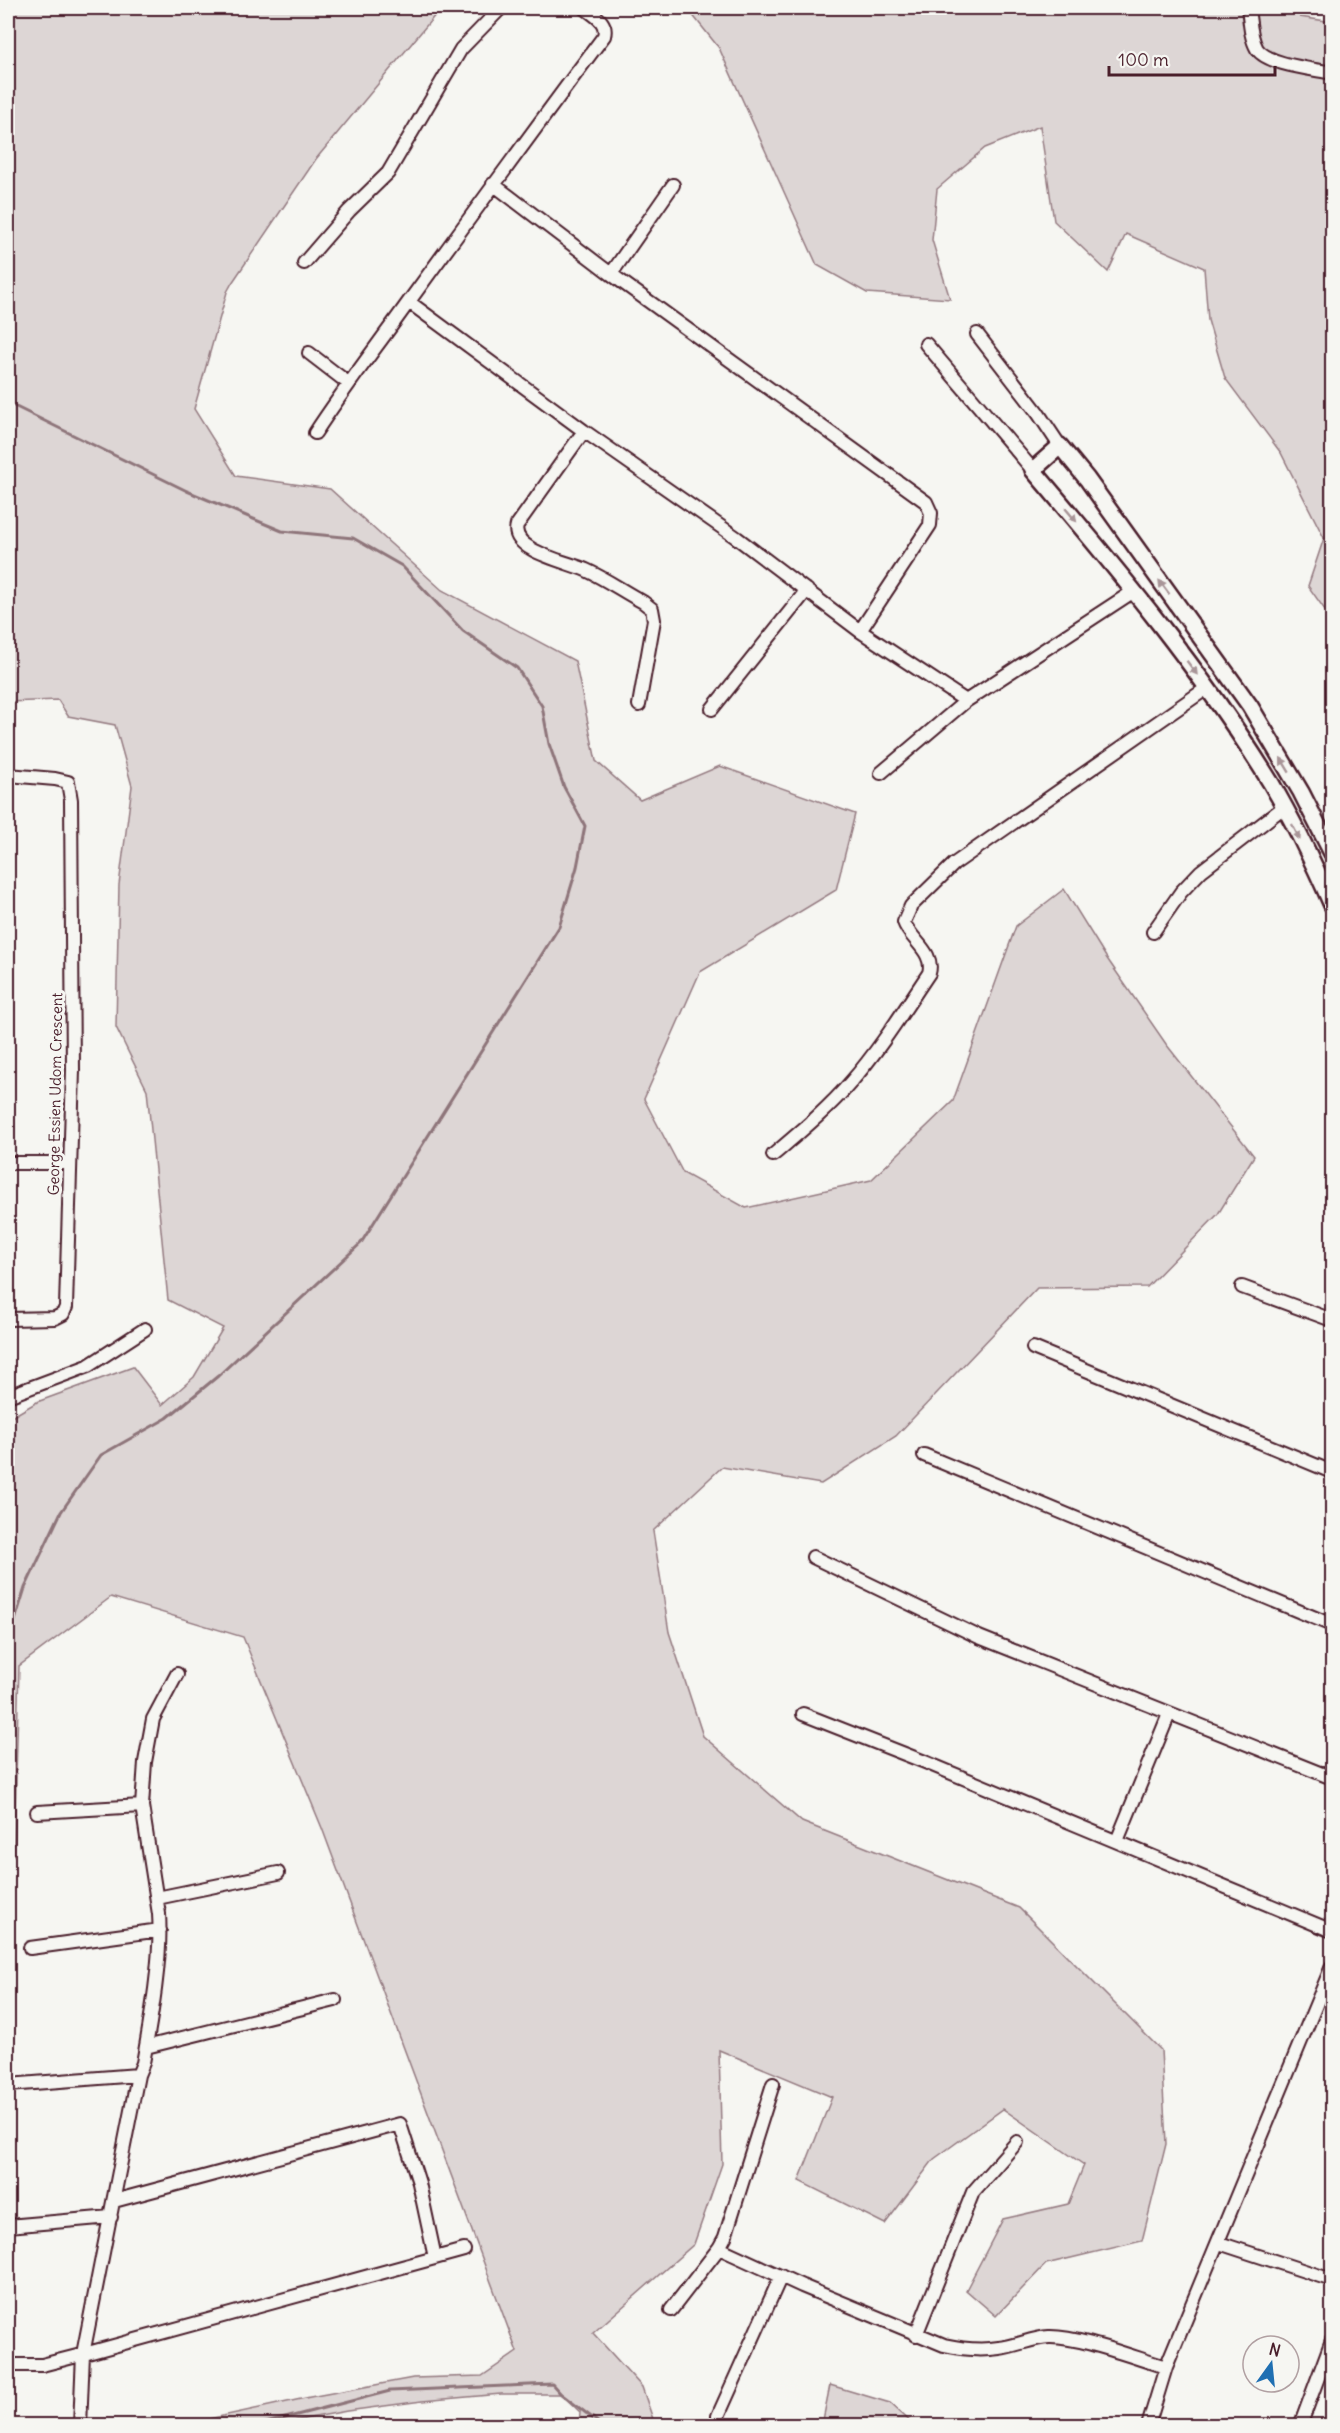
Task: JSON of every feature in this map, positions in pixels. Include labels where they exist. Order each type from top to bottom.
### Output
[{"type":"street","points":[[304,263],[349,211],[388,174],[460,49],[501,8]]},
{"type":"street","points":[[315,433],[348,383],[604,36],[605,26],[602,21],[585,8]]},
{"type":"street","points":[[1248,8],[1251,34],[1258,51],[1277,62],[1332,73]]},
{"type":"street","points":[[493,184],[611,274],[926,502],[931,513],[930,525],[860,631]]},
{"type":"street","points":[[611,274],[673,185]]},
{"type":"street","points":[[409,302],[584,431],[807,590],[860,631],[966,701]]},
{"type":"street","points":[[977,334],[1087,479],[1250,706],[1301,792],[1332,854]]},
{"type":"street","points":[[926,345],[1134,591],[1207,688],[1284,807],[1332,905]]},
{"type":"street","points":[[309,353],[348,383]]},
{"type":"street","points":[[584,431],[515,531],[524,543],[550,558],[584,569],[652,609],[654,620],[639,705]]},
{"type":"street","points":[[1033,470],[1060,446]]},
{"type":"street","points":[[712,709],[807,590]]},
{"type":"street","points":[[881,773],[966,701],[1134,591]]},
{"type":"street","points":[[773,1155],[811,1122],[851,1082],[892,1029],[928,973],[931,965],[928,956],[904,922],[911,906],[954,864],[1207,688]]},
{"type":"street","name":"George Essien Udom Crescent","points":[[8,776],[55,778],[68,782],[71,800],[73,1070],[67,1287],[63,1314],[55,1318],[8,1319]]},
{"type":"street","points":[[1154,932],[1181,892],[1200,871],[1284,807]]},
{"type":"street","points":[[8,1163],[69,1163]]},
{"type":"street","points":[[1242,1287],[1332,1320]]},
{"type":"street","points":[[8,1396],[88,1366],[145,1329]]},
{"type":"street","points":[[1033,1348],[1332,1472]]},
{"type":"street","points":[[924,1455],[1332,1625]]},
{"type":"street","points":[[813,1557],[979,1637],[1332,1778]]},
{"type":"street","points":[[80,2426],[83,2354],[138,2075],[146,2047],[160,1930],[142,1806],[145,1762],[153,1719],[177,1674]]},
{"type":"street","points":[[803,1714],[1332,1931]]},
{"type":"street","points":[[1117,1841],[1169,1714]]},
{"type":"street","points":[[37,1812],[142,1806]]},
{"type":"street","points":[[157,1898],[278,1873]]},
{"type":"street","points":[[30,1948],[160,1930]]},
{"type":"street","points":[[1148,2426],[1166,2367],[1332,1966]]},
{"type":"street","points":[[146,2047],[335,2000]]},
{"type":"street","points":[[8,2085],[138,2075]]},
{"type":"street","points":[[671,2310],[725,2237],[773,2084]]},
{"type":"street","points":[[114,2201],[400,2124],[419,2183],[434,2253]]},
{"type":"street","points":[[916,2335],[972,2192],[1017,2142]]},
{"type":"street","points":[[8,2226],[111,2217]]},
{"type":"street","points":[[1219,2243],[1332,2280]]},
{"type":"street","points":[[719,2248],[944,2346],[968,2350],[1000,2348],[1050,2337],[1068,2339],[1166,2367]]},
{"type":"street","points":[[8,2365],[42,2365],[464,2250]]},
{"type":"street","points":[[718,2416],[781,2276]]},
{"type":"street","points":[[1300,2426],[1332,2340]]},
{"type":"shaded area","points":[[8,8],[441,8],[316,159],[232,283],[227,292],[194,409],[236,476],[330,489],[442,590],[575,661],[596,761],[640,800],[720,766],[855,814],[836,890],[700,972],[644,1099],[683,1173],[746,1208],[871,1180],[953,1101],[1016,926],[1064,889],[1106,957],[1166,1044],[1254,1156],[1218,1214],[1147,1287],[1037,1288],[896,1436],[821,1484],[722,1467],[653,1531],[669,1632],[703,1736],[802,1822],[1019,1908],[1161,2050],[1166,2144],[1142,2241],[1046,2264],[996,2316],[966,2290],[1003,2219],[1068,2204],[1084,2165],[1003,2109],[934,2159],[885,2224],[799,2181],[832,2097],[719,2050],[722,2164],[694,2244],[593,2333],[642,2387],[655,2425],[579,2425],[580,2412],[561,2394],[501,2394],[347,2411],[272,2425],[181,2425],[310,2397],[413,2378],[482,2376],[517,2352],[322,1828],[243,1637],[111,1597],[19,1666],[14,1853],[8,1862],[8,1419],[37,1402],[133,1367],[162,1405],[194,1377],[223,1328],[168,1300],[147,1090],[116,1027],[119,885],[132,786],[115,725],[68,716],[58,700],[8,702]]},
{"type":"shaded area","points":[[687,8],[1297,8],[1300,17],[1332,22],[1332,620],[1308,586],[1324,538],[1281,453],[1225,378],[1208,320],[1204,268],[1126,234],[1108,272],[1054,221],[1040,126],[985,148],[937,189],[932,240],[950,299],[867,293],[817,265],[719,48]]},
{"type":"shaded area","points":[[830,2385],[890,2403],[914,2425],[822,2425]]},
{"type":"waterway","points":[[8,403],[187,491],[282,531],[353,538],[402,566],[463,631],[517,668],[542,706],[549,744],[564,787],[585,826],[577,867],[559,927],[361,1243],[218,1376],[167,1418],[101,1455],[61,1512],[25,1588],[8,1643]]},
{"type":"waterway","points":[[254,2426],[390,2391],[552,2384],[561,2394],[603,2426]]}]
